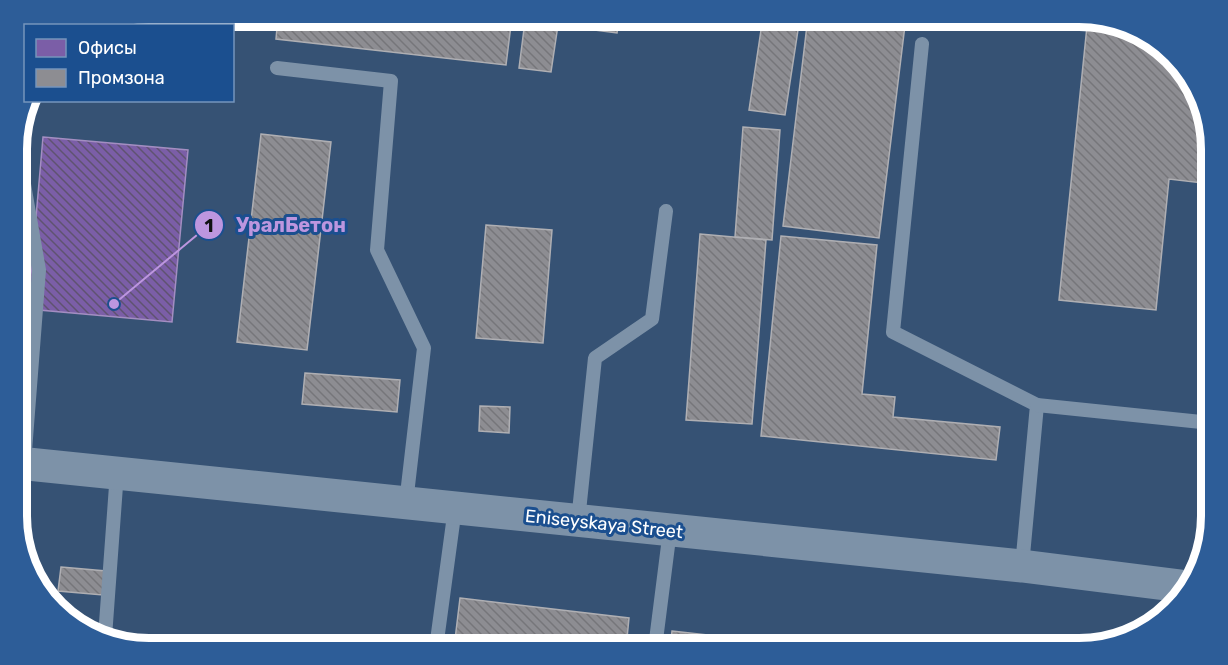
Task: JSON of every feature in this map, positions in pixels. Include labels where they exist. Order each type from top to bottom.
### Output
[{"type":"street","name":"Eniseyskaya Street","points":[[27,464],[1022,566],[1179,586]]},
{"type":"lane","points":[[922,44],[893,332],[1037,405],[1201,422]]},
{"type":"lane","points":[[277,68],[391,81],[377,250],[424,348],[406,503]]},
{"type":"lane","points":[[27,201],[39,270],[27,399]]},
{"type":"lane","points":[[578,521],[595,358],[652,319],[666,211]]},
{"type":"lane","points":[[1022,566],[1037,405]]},
{"type":"lane","points":[[106,630],[117,472]]},
{"type":"lane","points":[[437,638],[455,508]]},
{"type":"lane","points":[[657,638],[670,530]]},
{"type":"building: Офисы","points":[[43,137],[188,150],[172,322],[28,309]]},
{"type":"building: Промзона","points":[[277,27],[511,27],[506,65],[276,39]]},
{"type":"building: Промзона","points":[[524,27],[558,27],[551,72],[519,68]]},
{"type":"building: Промзона","points":[[571,27],[618,27],[617,33]]},
{"type":"building: Промзона","points":[[761,27],[798,27],[785,115],[749,110]]},
{"type":"building: Промзона","points":[[807,27],[905,27],[879,238],[783,226]]},
{"type":"building: Промзона","points":[[1087,27],[1103,29],[1118,33],[1147,48],[1171,69],[1180,81],[1195,110],[1199,125],[1201,183],[1169,179],[1156,310],[1059,300]]},
{"type":"building: Промзона","points":[[743,127],[780,130],[772,240],[735,237]]},
{"type":"building: Промзона","points":[[261,134],[331,142],[307,350],[237,342]]},
{"type":"building: Промзона","points":[[486,225],[552,230],[543,343],[476,338]]},
{"type":"building: Промзона","points":[[700,234],[766,240],[752,424],[686,420]]},
{"type":"building: Промзона","points":[[781,236],[877,245],[862,394],[895,397],[893,417],[1000,427],[996,460],[761,436]]},
{"type":"building: Промзона","points":[[305,373],[400,380],[397,412],[302,404]]},
{"type":"building: Промзона","points":[[480,406],[510,407],[509,433],[479,431]]},
{"type":"building: Промзона","points":[[61,567],[106,571],[103,595],[58,591]]},
{"type":"building: Промзона","points":[[460,598],[629,618],[627,638],[455,638]]},
{"type":"building: Промзона","points":[[672,631],[725,637],[725,638],[671,638]]},
{"type":"place","name":"УралБетон","points":[[114,304]]}]
